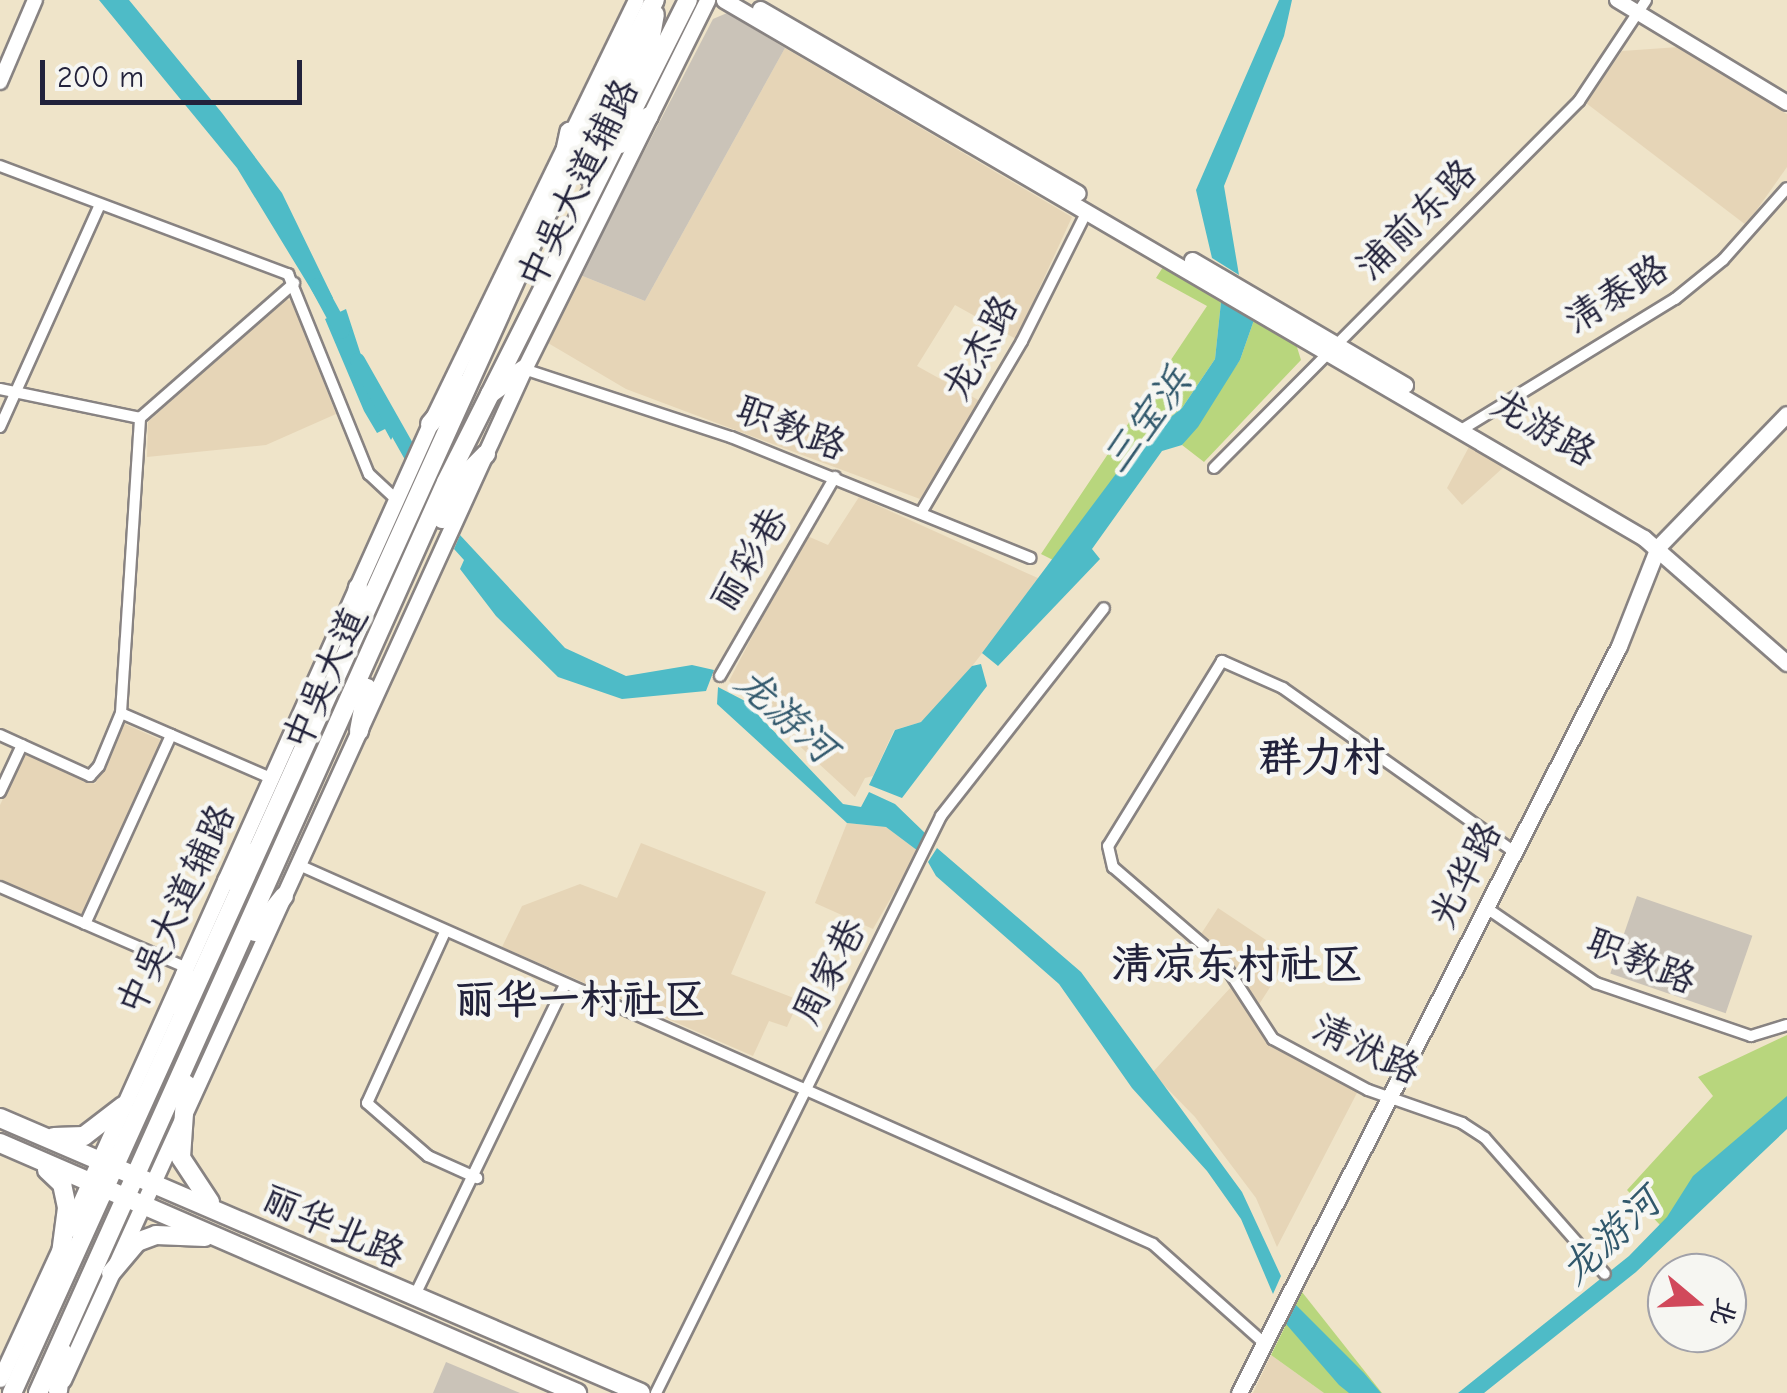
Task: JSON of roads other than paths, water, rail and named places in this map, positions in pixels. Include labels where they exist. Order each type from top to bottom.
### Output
[{"type":"main road","name":"中吴大道辅路","points":[[107,1164],[123,1106],[227,880],[279,786],[364,592],[396,499],[430,424],[636,0]]},
{"type":"main road","name":"中吴大道","points":[[12,1393],[74,1257],[97,1185],[147,1096],[275,815],[279,786],[329,693],[364,592],[424,488],[556,196],[655,0]]},
{"type":"main road","points":[[454,495],[486,398],[688,0]]},
{"type":"main road","name":"中吴大道辅路","points":[[486,454],[524,369],[708,0]]},
{"type":"main road","points":[[724,0],[1087,211],[1219,281]]},
{"type":"main road","points":[[743,0],[1219,281]]},
{"type":"main road","points":[[582,206],[600,136],[658,16],[642,26]]},
{"type":"main road","points":[[608,154],[649,116]]},
{"type":"main road","points":[[510,348],[498,354],[543,246],[569,132]]},
{"type":"main road","name":"龙游路","points":[[1219,281],[1661,543],[1787,653]]},
{"type":"main road","points":[[430,424],[476,369]]},
{"type":"main road","points":[[486,398],[524,369]]},
{"type":"main road","points":[[454,495],[476,392],[463,398]]},
{"type":"main road","name":"光华路","points":[[1239,1393],[1293,1280],[1391,1098],[1619,646],[1661,543],[1787,414]]},
{"type":"main road","points":[[454,495],[486,454]]},
{"type":"main road","name":"中吴大道","points":[[175,1114],[191,1058],[248,930],[425,538],[443,518],[454,495]]},
{"type":"main road","points":[[58,1392],[103,1269],[284,896],[359,731],[443,518]]},
{"type":"main road","name":"龙游路","points":[[1661,543],[1787,663]]},
{"type":"main road","points":[[337,734],[322,743],[362,644],[364,592]]},
{"type":"main road","points":[[359,731],[390,618]]},
{"type":"main road","points":[[248,930],[300,784],[279,786]]},
{"type":"main road","points":[[227,880],[275,815]]},
{"type":"main road","points":[[239,952],[284,896]]},
{"type":"main road","points":[[180,1024],[186,971]]},
{"type":"main road","points":[[147,1096],[142,1128],[149,1131],[175,1114]]},
{"type":"main road","points":[[40,1135],[84,1136],[123,1106]]},
{"type":"main road","points":[[175,1114],[187,1176],[231,1218]]},
{"type":"main road","name":"丽华北路","points":[[0,1118],[641,1393]]},
{"type":"main road","name":"丽华北路","points":[[0,1143],[578,1393]]},
{"type":"main road","points":[[36,1159],[62,1184],[64,1239],[38,1336]]},
{"type":"main road","points":[[0,1379],[64,1239],[97,1185]]},
{"type":"main road","points":[[74,1257],[92,1235],[100,1238],[103,1269]]},
{"type":"main road","points":[[38,1393],[64,1334],[103,1269],[137,1242],[156,1236],[226,1240]]},
{"type":"main road","points":[[58,1392],[64,1334]]},
{"type":"street","points":[[0,82],[34,0]]},
{"type":"street","points":[[1616,0],[1638,4],[1787,103]]},
{"type":"street","name":"浦前东路","points":[[1214,468],[1578,101],[1638,4]]},
{"type":"street","points":[[0,166],[288,274],[369,474],[396,499]]},
{"type":"street","name":"清泰路","points":[[1463,426],[1675,299],[1723,260],[1787,188]]},
{"type":"street","points":[[0,427],[100,204]]},
{"type":"street","name":"龙杰路","points":[[922,511],[1022,341],[1087,211]]},
{"type":"street","points":[[0,735],[90,776],[120,713],[140,418],[294,283]]},
{"type":"street","name":"职教路","points":[[524,369],[834,478],[1031,558]]},
{"type":"street","points":[[0,389],[140,418]]},
{"type":"street","name":"丽彩巷","points":[[720,676],[834,478]]},
{"type":"street","name":"周家巷","points":[[656,1393],[941,816],[1104,608]]},
{"type":"street","name":"清洑路","points":[[1514,851],[1282,688],[1222,661],[1108,846],[1113,867],[1224,962],[1273,1039],[1391,1098],[1462,1123],[1485,1138],[1604,1274]]},
{"type":"street","points":[[120,713],[279,786]]},
{"type":"street","points":[[85,924],[172,735]]},
{"type":"street","points":[[0,792],[22,745]]},
{"type":"street","points":[[298,864],[1153,1244],[1264,1343]]},
{"type":"street","points":[[0,887],[186,971]]},
{"type":"street","name":"职教路","points":[[1485,907],[1596,983],[1751,1036],[1787,1025]]},
{"type":"street","points":[[445,932],[367,1102],[428,1156],[476,1178]]},
{"type":"street","points":[[414,1298],[476,1178],[565,985]]},
{"type":"water","points":[[99,0],[129,0],[222,113],[282,193],[333,298],[320,304],[237,168]]},
{"type":"water","points":[[1279,0],[1292,0],[1284,36],[1224,186],[1239,275],[1212,258],[1196,190]]},
{"type":"water","points":[[1221,302],[1254,320],[1240,360],[1198,427],[1182,445],[1162,451],[1092,549],[1100,559],[998,666],[982,653],[1139,443],[1182,408],[1215,359]]},
{"type":"water","points":[[346,309],[376,401],[397,428],[391,440],[385,429],[377,433],[364,411],[325,319]]},
{"type":"water","points":[[460,535],[565,648],[626,676],[692,665],[714,670],[706,691],[622,699],[558,677],[496,616],[460,569],[464,560],[454,549]]},
{"type":"water","points":[[981,664],[987,686],[902,798],[869,785],[895,730],[921,722],[972,666]]},
{"type":"water","points":[[718,687],[745,701],[843,804],[861,807],[869,792],[895,804],[925,833],[918,851],[886,827],[847,823],[717,704]]},
{"type":"water","points":[[937,848],[1081,972],[1242,1192],[1281,1276],[1273,1294],[1241,1219],[1207,1171],[1132,1088],[1059,984],[936,876],[928,862]]},
{"type":"water","points":[[1787,1096],[1787,1129],[1656,1253],[1647,1253],[1647,1262],[1636,1272],[1484,1393],[1458,1393],[1629,1256],[1667,1217],[1693,1176]]},
{"type":"water","points":[[1296,1305],[1381,1393],[1349,1393],[1339,1385],[1286,1324]]},
{"type":"waterway","name":"龙游河","points":[[317,285],[342,331]]},
{"type":"waterway","name":"龙游河","points":[[357,360],[442,510]]},
{"type":"district","name":"群力村","points":[[1322,758]]},
{"type":"district","name":"清凉东村社区","points":[[1237,965]]},
{"type":"district","name":"丽华一村社区","points":[[580,1000]]},
{"type":"water label","name":"三宝浜","points":[[1146,420]]}]
